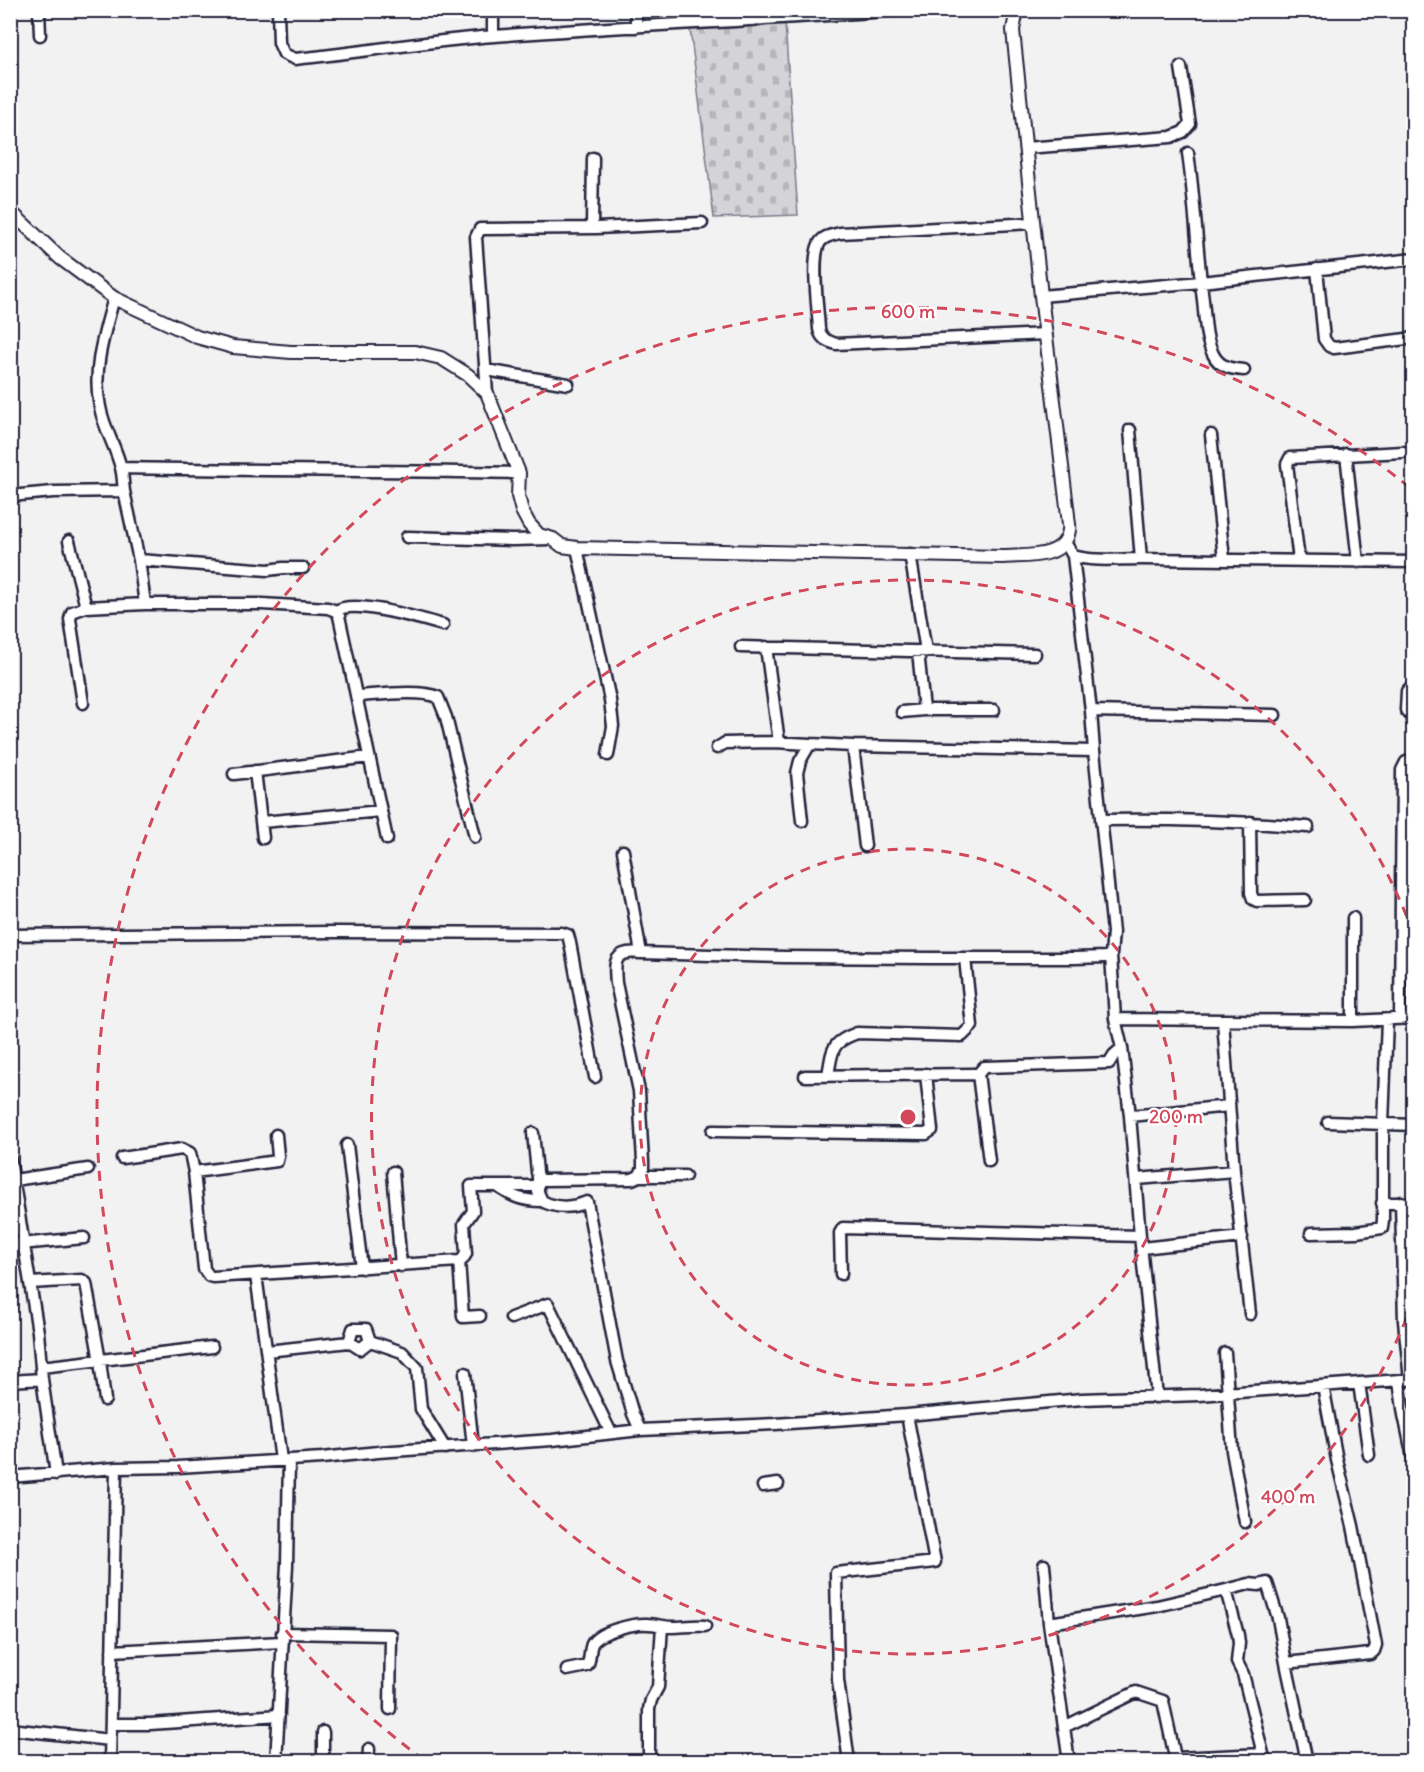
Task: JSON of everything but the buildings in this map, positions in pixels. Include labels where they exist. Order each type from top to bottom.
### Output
[{"type":"street","points":[[39,10],[40,35]]},
{"type":"street","points":[[278,10],[279,43],[284,54],[296,59],[493,36],[775,15],[897,10]]},
{"type":"street","points":[[493,10],[493,36]]},
{"type":"street","points":[[636,10],[636,27]]},
{"type":"street","points":[[702,223],[592,228],[483,228],[477,232],[488,393],[519,473],[518,496],[522,511],[539,536],[553,539],[562,546],[578,548],[1003,556],[1048,553],[1057,549],[1065,542],[1069,530],[1068,516],[1012,30],[1017,10]]},
{"type":"street","points":[[1025,148],[1171,137],[1183,132],[1190,124],[1181,66]]},
{"type":"street","points":[[1188,153],[1194,190],[1206,323],[1213,355],[1226,367],[1244,370]]},
{"type":"street","points":[[592,228],[593,158]]},
{"type":"street","points":[[10,211],[60,258],[114,298],[197,337],[233,347],[291,352],[416,352],[441,358],[468,375],[488,393]]},
{"type":"street","points":[[1033,223],[840,233],[826,237],[820,242],[815,260],[819,329],[820,335],[826,341],[836,344],[1046,334]]},
{"type":"street","points":[[1041,296],[1201,282],[1413,259]]},
{"type":"street","points":[[1317,269],[1324,339],[1329,346],[1334,348],[1413,338]]},
{"type":"street","points":[[114,298],[98,367],[97,388],[108,435],[121,468],[145,604]]},
{"type":"street","points":[[486,370],[568,384]]},
{"type":"street","points":[[1130,430],[1141,559]]},
{"type":"street","points":[[1210,435],[1224,559]]},
{"type":"street","points":[[1299,560],[1288,460],[1346,454],[1403,452]]},
{"type":"street","points":[[1346,454],[1358,562]]},
{"type":"street","points":[[121,468],[519,473]]},
{"type":"street","points":[[10,496],[53,492],[124,491]]},
{"type":"street","points":[[407,537],[553,539]]},
{"type":"street","points":[[69,541],[86,607]]},
{"type":"street","points":[[1065,542],[1073,556],[1091,711],[1113,932],[1111,955],[1115,1019],[1122,1048],[1130,1116],[1157,1397]]},
{"type":"street","points":[[578,548],[610,700],[613,726],[608,755]]},
{"type":"street","points":[[910,554],[922,651],[924,710]]},
{"type":"street","points":[[1073,556],[1094,560],[1224,559],[1413,562]]},
{"type":"street","points":[[139,560],[268,570],[303,568]]},
{"type":"street","points":[[82,703],[70,619],[72,612],[86,607],[145,604],[262,604],[328,608],[336,611],[339,616],[387,839]]},
{"type":"street","points":[[336,611],[341,607],[353,606],[399,613],[443,625]]},
{"type":"street","points":[[741,647],[1035,654]]},
{"type":"street","points":[[766,647],[779,742]]},
{"type":"street","points":[[1413,684],[1407,691],[1406,710],[1413,719]]},
{"type":"street","points":[[356,696],[412,694],[438,697],[446,717],[475,837]]},
{"type":"street","points":[[902,712],[994,711]]},
{"type":"street","points":[[1091,711],[1275,715]]},
{"type":"street","points":[[717,748],[725,743],[779,742],[853,746],[1094,751]]},
{"type":"street","points":[[802,821],[797,773],[800,761],[810,744]]},
{"type":"street","points":[[853,746],[866,846]]},
{"type":"street","points":[[234,774],[369,757]]},
{"type":"street","points":[[1400,1018],[1402,770],[1406,762],[1413,760]]},
{"type":"street","points":[[255,771],[264,838]]},
{"type":"street","points":[[262,822],[381,811]]},
{"type":"street","points":[[1401,818],[1413,818]]},
{"type":"street","points":[[1101,820],[1167,819],[1308,827]]},
{"type":"street","points":[[1250,822],[1251,893],[1253,898],[1257,901],[1305,900]]},
{"type":"street","points":[[623,851],[641,953]]},
{"type":"street","points":[[1353,918],[1353,1021]]},
{"type":"street","points":[[10,935],[324,932],[562,933],[568,935],[570,943],[596,1077]]},
{"type":"street","points":[[639,1176],[643,1169],[643,1162],[639,1091],[616,983],[616,959],[621,955],[632,952],[784,957],[1075,958],[1111,955]]},
{"type":"street","points":[[828,1075],[833,1048],[841,1038],[857,1032],[962,1036],[972,1026],[965,958]]},
{"type":"street","points":[[1115,1019],[1353,1021],[1413,1018]]},
{"type":"street","points":[[1223,1020],[1234,1171],[1250,1314]]},
{"type":"street","points":[[1311,1233],[1356,1232],[1382,1228],[1387,1020]]},
{"type":"street","points":[[989,1161],[978,1074],[984,1067],[1109,1063],[1122,1048]]},
{"type":"street","points":[[713,1131],[926,1134],[932,1130],[926,1074]]},
{"type":"street","points":[[804,1076],[978,1074]]},
{"type":"street","points":[[1130,1116],[1229,1106]]},
{"type":"street","points":[[1328,1122],[1413,1125]]},
{"type":"street","points":[[533,1133],[542,1201]]},
{"type":"street","points":[[194,1172],[277,1161],[276,1135]]},
{"type":"street","points":[[347,1145],[362,1268]]},
{"type":"street","points":[[122,1158],[182,1149],[190,1153],[205,1273],[213,1277],[459,1261],[466,1254],[464,1224],[473,1211],[471,1186],[497,1186],[542,1180],[685,1176]]},
{"type":"street","points":[[10,1159],[38,1332],[42,1379],[56,1474]]},
{"type":"street","points":[[14,1180],[88,1169]]},
{"type":"street","points":[[1137,1179],[1234,1171]]},
{"type":"street","points":[[393,1172],[401,1266]]},
{"type":"street","points":[[497,1186],[511,1196],[530,1201],[542,1201],[558,1207],[574,1207],[587,1202],[617,1361],[640,1430]]},
{"type":"street","points":[[1401,1202],[1408,1380],[1404,1415],[1413,1462]]},
{"type":"street","points":[[1382,1203],[1413,1203]]},
{"type":"street","points":[[841,1274],[840,1233],[843,1228],[1140,1236]]},
{"type":"street","points":[[1142,1248],[1242,1237]]},
{"type":"street","points":[[10,1245],[84,1238]]},
{"type":"street","points":[[459,1261],[463,1317],[480,1316]]},
{"type":"street","points":[[256,1275],[285,1460],[287,1565],[276,1761]]},
{"type":"street","points":[[30,1283],[85,1281],[105,1400]]},
{"type":"street","points":[[511,1318],[548,1304],[611,1433]]},
{"type":"street","points":[[350,1342],[353,1329],[366,1329],[370,1341]]},
{"type":"street","points":[[267,1350],[350,1342],[360,1349],[370,1341]]},
{"type":"street","points":[[370,1341],[402,1352],[417,1368],[421,1409],[445,1448]]},
{"type":"street","points":[[41,1367],[212,1347]]},
{"type":"street","points":[[1225,1353],[1232,1451],[1245,1522]]},
{"type":"street","points":[[465,1373],[473,1446]]},
{"type":"street","points":[[10,1381],[42,1379]]},
{"type":"street","points":[[10,1477],[116,1468],[178,1467],[473,1446],[640,1430],[907,1415],[1082,1399],[1157,1397],[1408,1380]]},
{"type":"street","points":[[1359,1383],[1369,1455]]},
{"type":"street","points":[[1286,1663],[1370,1654],[1376,1645],[1323,1386]]},
{"type":"street","points":[[849,1761],[838,1680],[836,1573],[935,1562],[907,1415]]},
{"type":"street","points":[[110,1761],[116,1468]]},
{"type":"street","points":[[763,1486],[778,1484]]},
{"type":"street","points":[[1044,1565],[1049,1623],[1068,1761]]},
{"type":"street","points":[[1049,1623],[1157,1606],[1249,1584],[1267,1583],[1278,1618],[1307,1761]]},
{"type":"street","points":[[1064,1727],[1136,1692],[1163,1701],[1176,1760],[1264,1758],[1238,1662],[1238,1635],[1226,1590]]},
{"type":"street","points":[[567,1670],[587,1666],[590,1661],[592,1644],[601,1634],[650,1623],[662,1626],[705,1626]]},
{"type":"street","points":[[649,1761],[650,1709],[651,1700],[658,1687],[662,1626]]},
{"type":"street","points":[[112,1651],[282,1638],[391,1635],[390,1709]]},
{"type":"street","points":[[111,1724],[150,1724],[279,1715]]},
{"type":"street","points":[[10,1729],[110,1740]]},
{"type":"street","points":[[323,1732],[323,1761]]},
{"type":"street","points":[[368,1761],[369,1749]]},
{"type":"green space","points":[[785,23],[798,215],[714,218],[690,29]]}]
